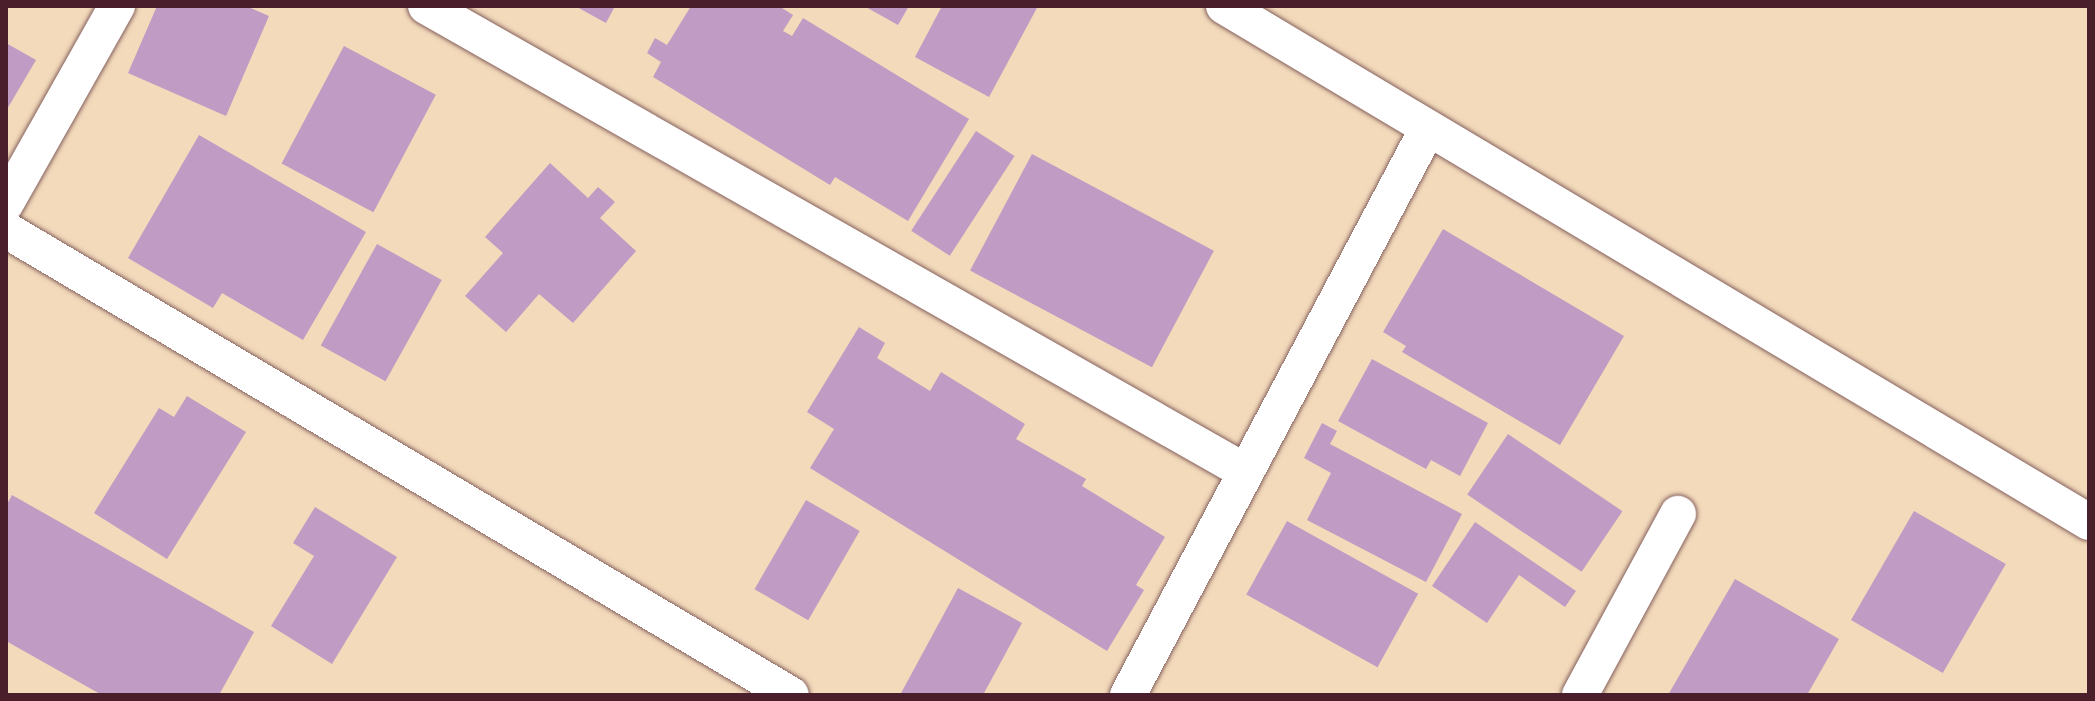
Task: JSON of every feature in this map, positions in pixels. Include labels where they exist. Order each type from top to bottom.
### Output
[{"type":"street","points":[[6,203],[117,6]]},
{"type":"street","points":[[426,6],[1246,472]]},
{"type":"street","points":[[1224,6],[2089,522]]},
{"type":"street","points":[[1128,695],[1428,128]]},
{"type":"street","points":[[6,230],[791,695]]},
{"type":"street","points":[[1583,694],[1678,514]]},
{"type":"building","points":[[157,6],[246,6],[269,16],[226,116],[128,73]]},
{"type":"building","points":[[575,6],[615,6],[606,23]]},
{"type":"building","points":[[691,6],[779,6],[793,15],[783,31],[792,36],[803,18],[969,119],[908,221],[835,177],[830,185],[653,77],[661,62],[647,53],[655,38],[667,45]]},
{"type":"building","points":[[864,6],[909,6],[898,25]]},
{"type":"building","points":[[942,6],[1038,6],[989,97],[915,57]]},
{"type":"building","points":[[6,43],[36,60],[6,111]]},
{"type":"building","points":[[344,46],[436,95],[373,212],[282,163]]},
{"type":"building","points":[[976,131],[1015,156],[950,256],[911,231]]},
{"type":"building","points":[[199,135],[366,232],[303,340],[222,293],[213,308],[128,258]]},
{"type":"building","points":[[1032,154],[1214,251],[1152,367],[970,271]]},
{"type":"building","points":[[550,163],[588,198],[598,187],[615,202],[600,218],[636,251],[573,323],[539,294],[506,332],[465,296],[503,253],[485,237]]},
{"type":"building","points":[[1443,229],[1624,336],[1560,445],[1402,352],[1406,346],[1383,332]]},
{"type":"building","points":[[377,244],[442,280],[385,381],[321,345]]},
{"type":"building","points":[[859,327],[885,343],[877,358],[930,391],[941,372],[1025,424],[1016,439],[1086,479],[1082,486],[1165,537],[1136,585],[1144,590],[1107,651],[810,468],[834,429],[807,412]]},
{"type":"building","points":[[1372,359],[1488,423],[1460,476],[1431,460],[1426,469],[1338,421]]},
{"type":"building","points":[[187,396],[246,432],[167,559],[94,513],[159,408],[174,417]]},
{"type":"building","points":[[1322,423],[1337,431],[1330,444],[1462,514],[1426,582],[1307,520],[1331,473],[1304,458]]},
{"type":"building","points":[[1508,434],[1622,511],[1582,572],[1467,495]]},
{"type":"building","points":[[12,495],[254,632],[219,695],[102,695],[6,641],[6,506]]},
{"type":"building","points":[[806,500],[860,531],[808,620],[754,589]]},
{"type":"building","points":[[315,507],[397,557],[332,664],[271,626],[314,556],[293,543]]},
{"type":"building","points":[[1914,511],[2006,564],[1943,673],[1851,620]]},
{"type":"building","points":[[1287,521],[1418,594],[1377,667],[1246,594]]},
{"type":"building","points":[[1475,522],[1576,591],[1565,607],[1519,575],[1487,623],[1432,586]]},
{"type":"building","points":[[1735,579],[1839,639],[1807,695],[1668,695]]},
{"type":"building","points":[[958,588],[1022,623],[983,695],[900,695]]}]
